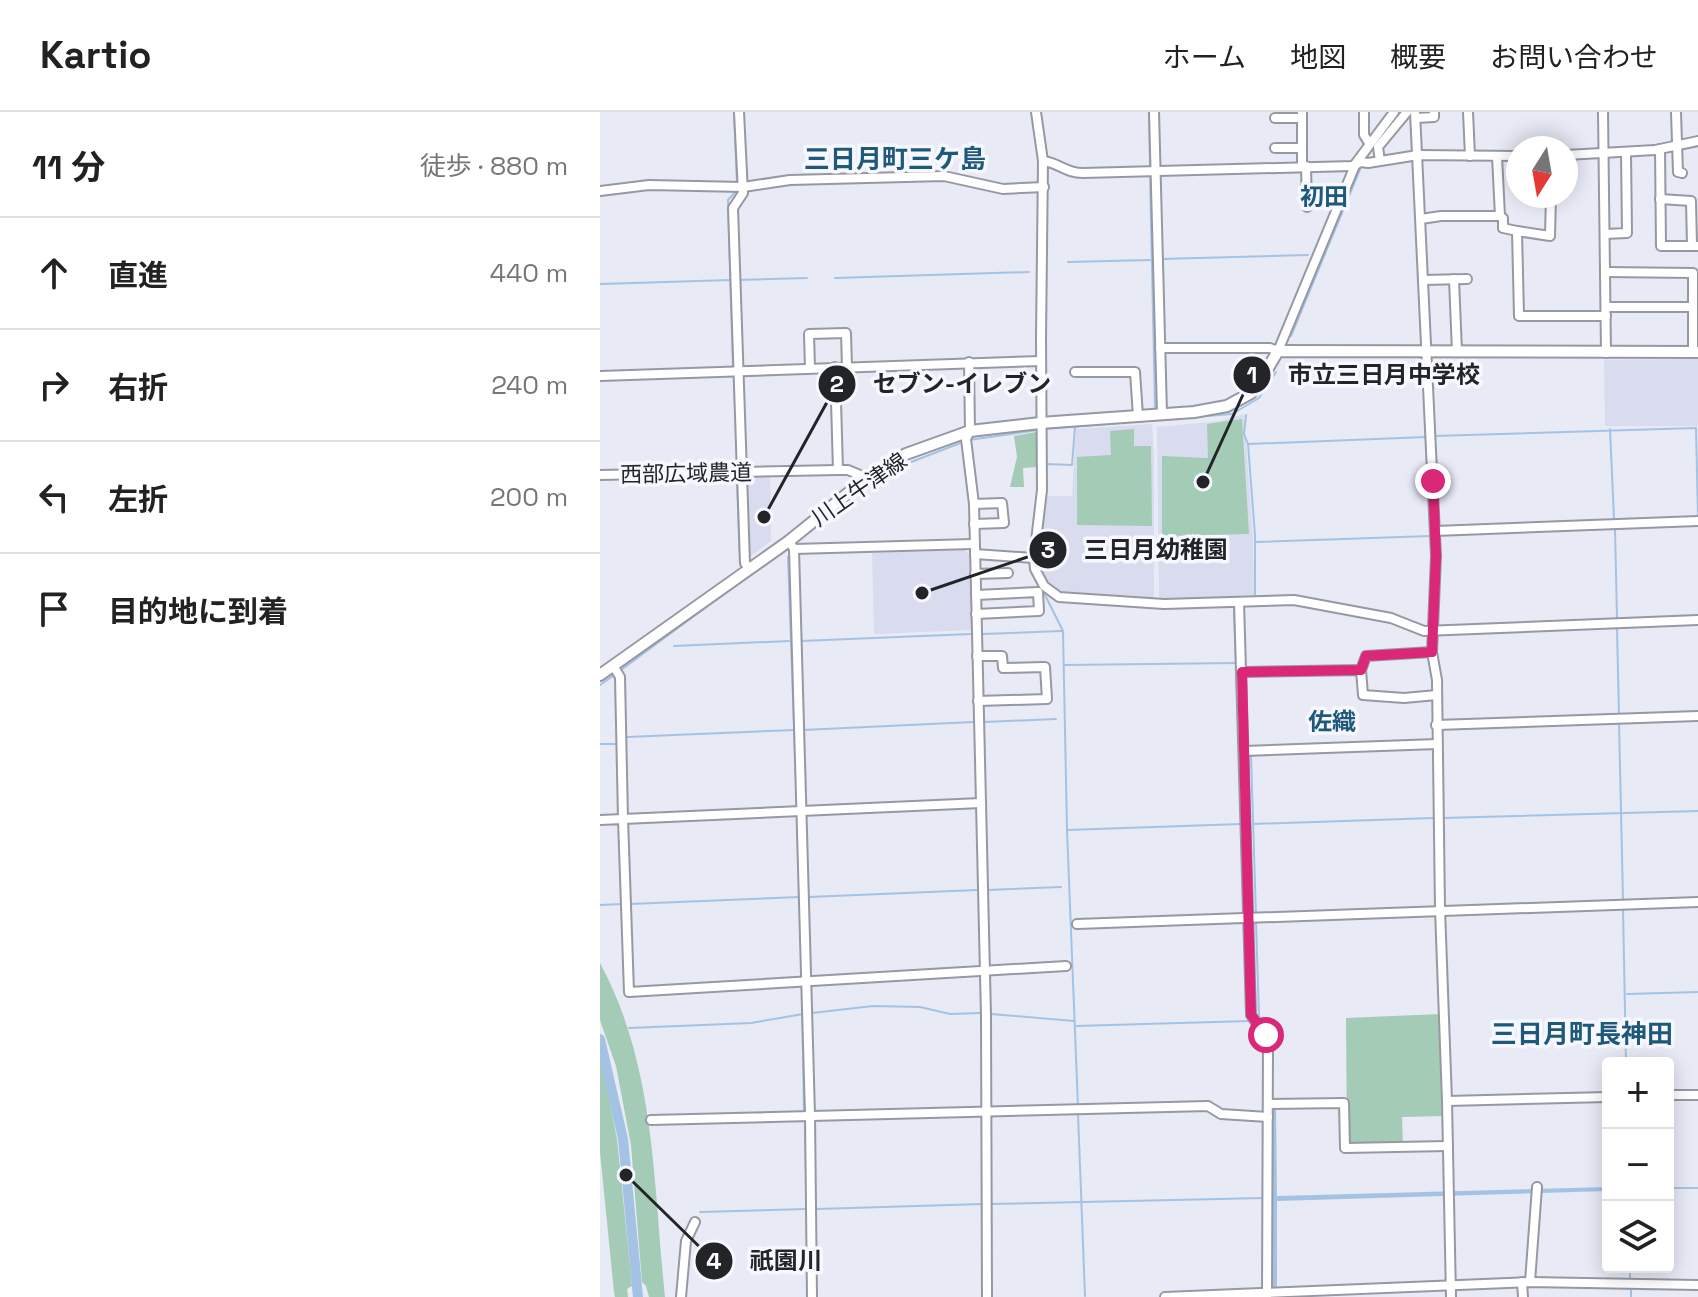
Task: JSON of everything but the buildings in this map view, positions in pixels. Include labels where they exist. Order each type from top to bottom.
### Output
[{"type":"main road","points":[[1278,351],[1695,352]]},
{"type":"main road","name":"川上牛津線","points":[[600,675],[617,672],[749,569],[791,545],[867,478],[906,454],[968,438],[1210,410],[1241,399],[1258,385],[1278,351]]},
{"type":"street","points":[[739,112],[739,187],[743,193],[733,208],[734,371],[745,563],[749,569]]},
{"type":"street","points":[[1036,112],[1044,187],[1040,428],[1042,490],[1034,558],[1035,569],[1044,586],[1059,597],[1164,604],[1277,599],[1304,601],[1391,618],[1414,629],[1432,632],[1698,620]]},
{"type":"street","points":[[1154,112],[1152,170],[1162,414]]},
{"type":"street","points":[[1364,112],[1364,135],[1369,143]]},
{"type":"street","points":[[1160,348],[1270,348],[1278,351],[1369,143],[1394,112]]},
{"type":"street","points":[[1380,161],[1378,147],[1407,112]]},
{"type":"street","points":[[1434,112],[1434,117],[1415,115],[1435,531],[1432,652],[1437,680],[1451,1297]]},
{"type":"street","points":[[1468,112],[1470,156]]},
{"type":"street","points":[[1603,112],[1606,353]]},
{"type":"street","points":[[1676,112],[1678,172],[1682,173]]},
{"type":"street","points":[[1275,118],[1302,115],[1307,207]]},
{"type":"street","points":[[1578,154],[1660,149],[1698,141]]},
{"type":"street","points":[[1275,148],[1302,148]]},
{"type":"street","points":[[1660,149],[1660,199],[1661,246],[1695,246],[1695,206],[1689,199],[1660,199]]},
{"type":"street","points":[[1605,234],[1627,233],[1626,152]]},
{"type":"street","points":[[1043,161],[1071,173],[1352,166],[1418,155],[1506,156]]},
{"type":"street","points":[[1497,156],[1503,228],[1550,236],[1551,208]]},
{"type":"street","points":[[600,191],[649,185],[739,187],[790,180],[944,176],[996,188],[1044,187]]},
{"type":"street","points":[[1421,219],[1500,216]]},
{"type":"street","points":[[1517,231],[1519,316],[1693,307]]},
{"type":"street","points":[[1605,272],[1693,273],[1695,352]]},
{"type":"street","points":[[1454,279],[1457,352]]},
{"type":"street","points":[[1423,280],[1467,279]]},
{"type":"street","points":[[810,368],[809,334],[846,333],[847,367]]},
{"type":"street","points":[[600,376],[1041,361]]},
{"type":"street","points":[[969,362],[968,438],[974,504],[985,969],[987,1297]]},
{"type":"street","points":[[835,367],[838,470]]},
{"type":"street","points":[[1075,372],[1135,372],[1138,416]]},
{"type":"street","name":"西部広域農道","points":[[600,475],[848,470],[867,478]]},
{"type":"street","points":[[974,504],[1002,503],[1004,523],[974,524]]},
{"type":"street","points":[[1435,531],[1698,521]]},
{"type":"street","points":[[812,1297],[791,545],[974,549],[1034,558]]},
{"type":"street","points":[[975,574],[1008,573]]},
{"type":"street","points":[[976,595],[1038,592],[1039,611],[976,614]]},
{"type":"street","points":[[1239,602],[1254,917],[1251,1015],[1268,1041],[1273,1104],[1268,1117],[1271,1294]]},
{"type":"street","points":[[1432,652],[1366,656],[1361,670],[1363,695],[1404,698],[1437,695]]},
{"type":"street","points":[[977,656],[1002,656],[1003,668],[1045,667],[1047,699],[978,701]]},
{"type":"street","points":[[1242,672],[1361,670]]},
{"type":"street","points":[[617,672],[629,992],[1066,966]]},
{"type":"street","points":[[1436,725],[1698,716]]},
{"type":"street","points":[[1244,751],[1437,744]]},
{"type":"street","points":[[600,820],[981,803]]},
{"type":"street","points":[[1077,924],[1698,902]]},
{"type":"street","points":[[1674,1095],[1698,1095]]},
{"type":"street","points":[[1447,1101],[1602,1097]]},
{"type":"street","points":[[1273,1104],[1344,1103],[1345,1148],[1448,1146]]},
{"type":"street","points":[[651,1120],[1208,1106],[1221,1114],[1268,1117]]},
{"type":"street","points":[[1523,1297],[1537,1191]]},
{"type":"street","points":[[681,1297],[686,1241],[695,1222]]},
{"type":"street","points":[[1165,1297],[1526,1282],[1698,1285]]},
{"type":"street","points":[[1624,1284],[1624,1297]]},
{"type":"street","points":[[1416,1287],[1417,1297]]},
{"type":"shaded area","points":[[1698,359],[1698,426],[1605,426],[1604,360]]},
{"type":"shaded area","points":[[1244,414],[1254,597],[1159,600],[1157,427],[1220,421]]},
{"type":"shaded area","points":[[1152,424],[1154,600],[1060,594],[1050,588],[1039,569],[1038,557],[1045,496],[1072,496],[1076,429]]},
{"type":"shaded area","points":[[745,477],[770,477],[771,541],[747,559]]},
{"type":"shaded area","points":[[964,550],[970,555],[973,630],[874,634],[872,553]]},
{"type":"green space","points":[[1242,419],[1249,534],[1162,536],[1162,456],[1208,458],[1207,424]]},
{"type":"green space","points":[[1134,429],[1134,446],[1151,446],[1152,526],[1077,525],[1077,457],[1111,455],[1110,431]]},
{"type":"green space","points":[[1036,432],[1036,467],[1023,468],[1024,487],[1010,487],[1017,457],[1014,436]]},
{"type":"green space","points":[[600,963],[632,1043],[642,1084],[654,1169],[665,1297],[649,1297],[642,1282],[631,1145],[616,1066],[600,1020]]},
{"type":"green space","points":[[1441,1014],[1445,1116],[1402,1117],[1403,1145],[1347,1147],[1346,1018]]},
{"type":"green space","points":[[600,1053],[617,1139],[632,1286],[627,1289],[628,1297],[615,1297],[614,1292],[600,1152]]},
{"type":"water","points":[[1272,1107],[1276,1107],[1277,1196],[1602,1187],[1602,1191],[1277,1201],[1277,1297],[1272,1297]]},
{"type":"waterway","points":[[734,112],[737,184]]},
{"type":"waterway","points":[[1149,112],[1150,167]]},
{"type":"waterway","points":[[1366,158],[1402,112]]},
{"type":"waterway","points":[[1291,336],[1361,167]]},
{"type":"waterway","points":[[1150,173],[1155,408]]},
{"type":"waterway","points":[[733,368],[728,200],[737,190]]},
{"type":"waterway","points":[[1161,259],[1308,255]]},
{"type":"waterway","points":[[1068,262],[1150,260]]},
{"type":"waterway","points":[[835,278],[1029,272]]},
{"type":"waterway","points":[[737,280],[807,278]]},
{"type":"waterway","points":[[600,284],[731,280]]},
{"type":"waterway","points":[[1044,429],[1232,414],[1259,398],[1276,372]]},
{"type":"waterway","points":[[734,375],[737,465]]},
{"type":"waterway","points":[[1246,415],[1244,434],[1248,444],[1255,535],[1255,595]]},
{"type":"waterway","points":[[1046,478],[1046,464],[1072,465],[1075,427]]},
{"type":"waterway","points":[[1435,436],[1696,428],[1698,517]]},
{"type":"waterway","points":[[1610,429],[1614,519]]},
{"type":"waterway","points":[[969,440],[1038,430]]},
{"type":"waterway","points":[[1248,444],[1426,437]]},
{"type":"waterway","points":[[814,527],[893,469],[963,442]]},
{"type":"waterway","points":[[737,479],[740,564]]},
{"type":"waterway","points":[[1040,570],[1038,557],[1046,493]]},
{"type":"waterway","points":[[1615,528],[1617,619]]},
{"type":"waterway","points":[[1439,535],[1485,533]]},
{"type":"waterway","points":[[1256,542],[1430,536]]},
{"type":"waterway","points":[[788,557],[797,808]]},
{"type":"waterway","points":[[621,670],[751,574]]},
{"type":"waterway","points":[[1045,595],[1063,631],[1078,1107]]},
{"type":"waterway","points":[[1234,610],[1239,749]]},
{"type":"waterway","points":[[1617,629],[1619,714]]},
{"type":"waterway","points":[[982,634],[1062,631]]},
{"type":"waterway","points":[[801,641],[971,634]]},
{"type":"waterway","points":[[674,646],[789,641]]},
{"type":"waterway","points":[[1065,665],[1236,663]]},
{"type":"waterway","points":[[600,685],[616,674]]},
{"type":"waterway","points":[[984,722],[1056,719]]},
{"type":"waterway","points":[[803,730],[973,722]]},
{"type":"waterway","points":[[1619,722],[1623,900]]},
{"type":"waterway","points":[[1442,728],[1442,741]]},
{"type":"waterway","points":[[627,737],[794,730]]},
{"type":"waterway","points":[[600,744],[618,744]]},
{"type":"waterway","points":[[1251,756],[1256,916]]},
{"type":"waterway","points":[[1443,818],[1698,811]]},
{"type":"waterway","points":[[797,814],[801,948]]},
{"type":"waterway","points":[[1253,824],[1434,818]]},
{"type":"waterway","points":[[1067,830],[1241,824]]},
{"type":"waterway","points":[[988,890],[1061,887]]},
{"type":"waterway","points":[[809,897],[977,890]]},
{"type":"waterway","points":[[630,904],[800,897]]},
{"type":"waterway","points":[[600,905],[622,904]]},
{"type":"waterway","points":[[1623,908],[1626,1057]]},
{"type":"waterway","points":[[1256,923],[1259,1016],[1262,1020],[1273,1020],[1272,1100]]},
{"type":"waterway","points":[[802,990],[804,1112]]},
{"type":"waterway","points":[[1627,994],[1698,992]]},
{"type":"waterway","points":[[812,1013],[873,1006],[920,1007],[950,1014],[980,1013]]},
{"type":"waterway","points":[[629,1028],[751,1023],[803,1014]]},
{"type":"waterway","points":[[991,1014],[1074,1021]]},
{"type":"waterway","points":[[1076,1026],[1249,1021]]},
{"type":"waterway","points":[[600,1039],[623,1139],[638,1297]]},
{"type":"waterway","points":[[1078,1114],[1085,1296]]},
{"type":"waterway","points":[[805,1118],[808,1297]]},
{"type":"waterway","points":[[1674,1188],[1698,1188]]},
{"type":"waterway","points":[[990,1204],[1263,1198]]},
{"type":"waterway","points":[[817,1209],[983,1204]]},
{"type":"waterway","points":[[700,1212],[806,1209]]},
{"type":"waterway","points":[[1630,1273],[1630,1279]]},
{"type":"waterway","points":[[1631,1288],[1631,1297]]},
{"type":"place","name":"市立三日月中学校","points":[[1203,482]]},
{"type":"place","name":"セブン-イレブン","points":[[764,517]]},
{"type":"place","name":"三日月幼稚園","points":[[922,593]]},
{"type":"place","name":"祇園川","points":[[626,1175]]},
{"type":"district","name":"三日月町三ケ島","points":[[895,159]]},
{"type":"district","name":"初田","points":[[1324,196]]},
{"type":"district","name":"佐織","points":[[1332,721]]},
{"type":"district","name":"三日月町長神田","points":[[1582,1034]]},
{"type":"route","points":[[1266,1035],[1251,1015],[1242,672],[1361,670],[1366,656],[1432,652],[1436,556],[1433,481]]}]
